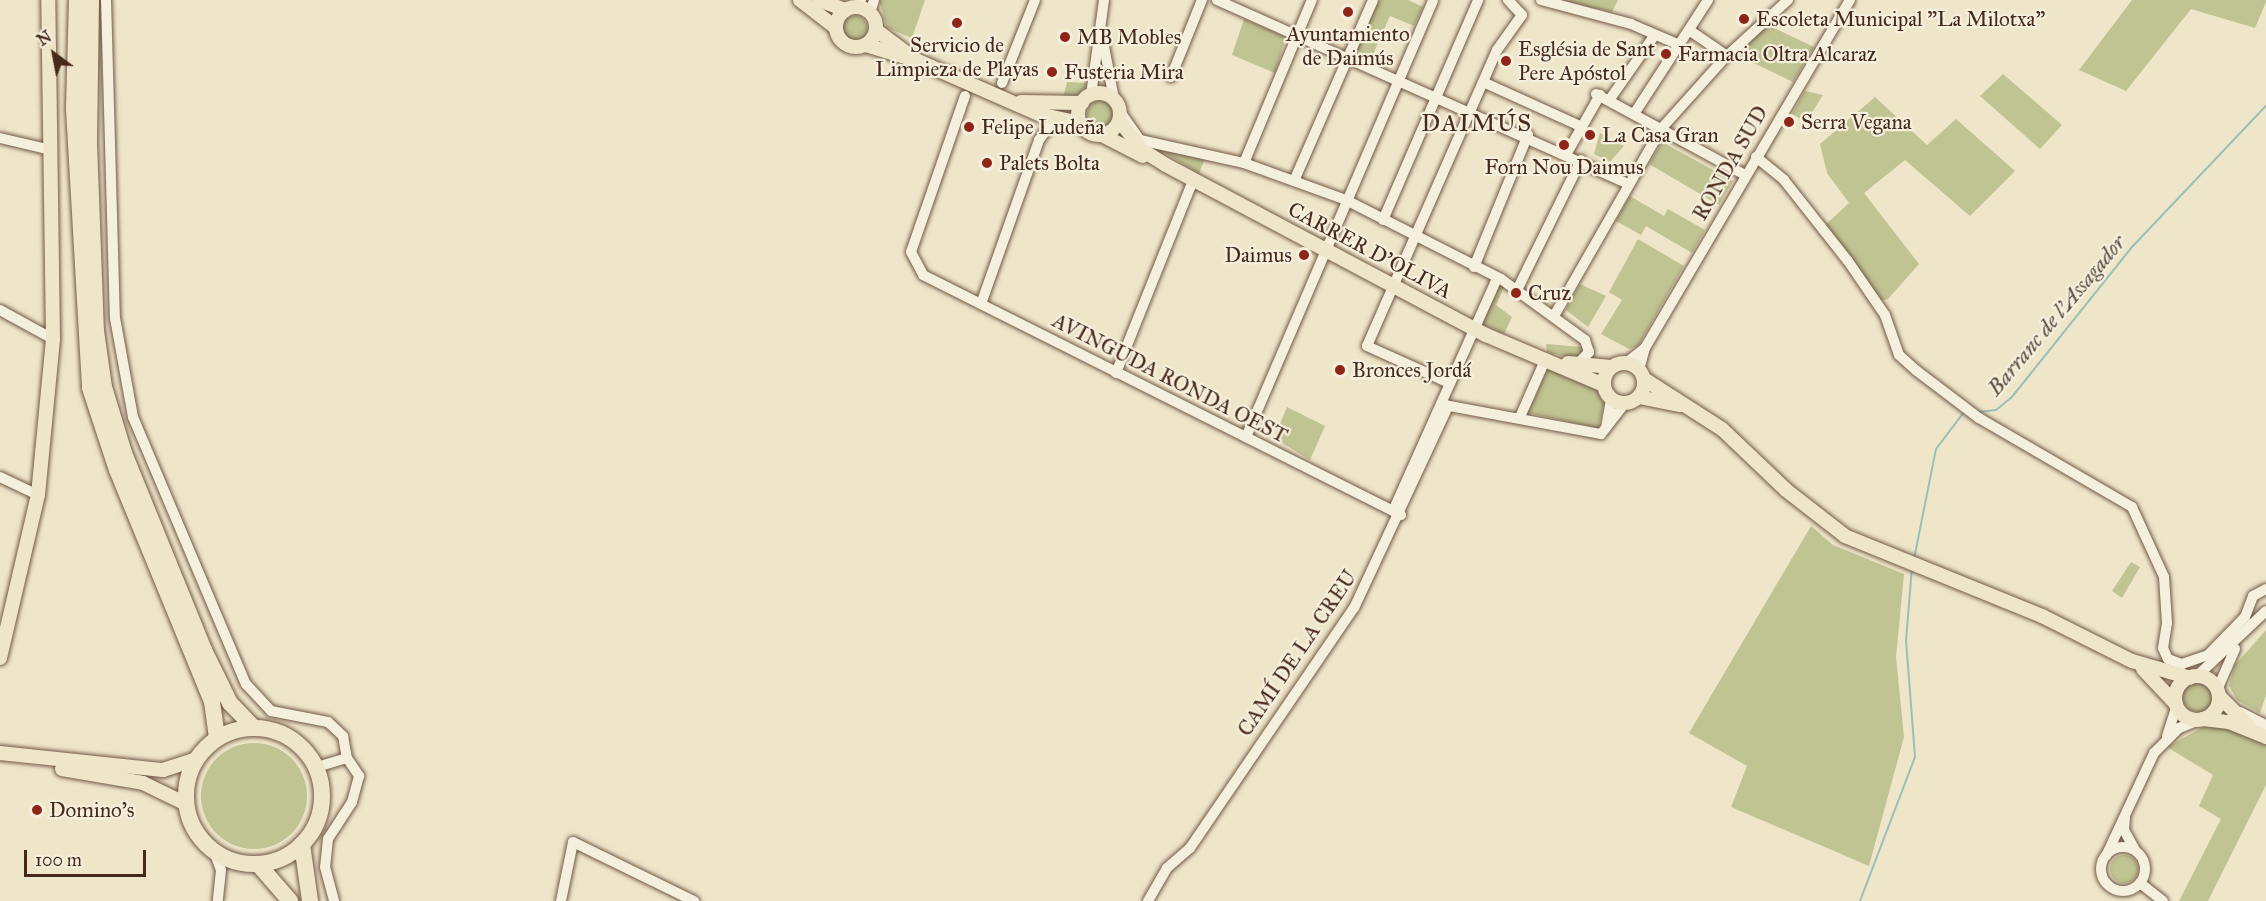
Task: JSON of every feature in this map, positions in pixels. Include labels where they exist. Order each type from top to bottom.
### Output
[{"type":"highway","points":[[77,0],[74,110],[90,388],[117,470],[212,702],[217,738]]},
{"type":"highway","points":[[91,0],[89,142],[96,331],[104,387],[124,453],[204,650],[230,703],[253,727]]},
{"type":"highway","points":[[253,727],[284,734],[317,767],[320,814],[302,844],[282,858],[258,864],[214,851],[192,825],[186,804],[196,759],[217,738],[253,727]]},
{"type":"highway","points":[[302,844],[310,901]]},
{"type":"highway","points":[[258,864],[290,901]]},
{"type":"main road","points":[[0,658],[38,495],[53,339],[48,0]]},
{"type":"main road","points":[[800,0],[835,27],[848,46],[866,45],[918,62],[1016,102],[1050,123],[1080,123],[1086,99]]},
{"type":"main road","points":[[819,0],[872,7],[876,30],[918,62]]},
{"type":"main road","points":[[835,27],[855,6]]},
{"type":"main road","points":[[866,45],[876,30]]},
{"type":"main road","points":[[1016,102],[1114,99]]},
{"type":"main road","name":"CARRER D'OLIVA","points":[[1114,99],[1120,117],[1142,150],[1191,185],[1324,249],[1393,292],[1471,333],[1553,360],[1604,385]]},
{"type":"main road","points":[[1102,135],[1120,117]]},
{"type":"main road","name":"CARRER D'OLIVA","points":[[1080,123],[1166,165]]},
{"type":"main road","name":"CARRER D'OLIVA","points":[[1553,360],[1611,367]]},
{"type":"main road","points":[[1690,408],[1638,397],[1625,403],[1611,399],[1604,385],[1611,367],[1626,363],[1731,436],[1822,520],[1912,567],[2042,616],[2132,661],[2163,685],[2186,717],[2263,726]]},
{"type":"main road","points":[[1638,397],[1642,374]]},
{"type":"main road","points":[[2132,661],[2193,677],[2263,726]]},
{"type":"main road","points":[[2177,705],[2180,686],[2193,677]]},
{"type":"main road","points":[[2201,720],[2217,708],[2218,693]]},
{"type":"main road","points":[[0,753],[163,770],[196,759]]},
{"type":"main road","points":[[0,763],[142,783],[186,804]]},
{"type":"street","points":[[106,0],[115,318],[133,417],[246,684],[271,711],[328,722],[344,736],[347,758],[359,776],[352,802],[328,839],[325,867],[334,901]]},
{"type":"street","points":[[1002,83],[1035,0]]},
{"type":"street","points":[[1171,77],[1202,0]]},
{"type":"street","points":[[1217,0],[1470,112],[1528,135],[1628,184]]},
{"type":"street","points":[[1244,163],[1312,0]]},
{"type":"street","points":[[1294,181],[1372,0]]},
{"type":"street","points":[[1246,437],[1324,249],[1433,0]]},
{"type":"street","points":[[1383,220],[1478,0]]},
{"type":"street","points":[[1449,383],[1367,346],[1417,238],[1483,82],[1506,46],[1522,13],[1508,0]]},
{"type":"street","points":[[1540,0],[1628,23],[1677,44]]},
{"type":"street","points":[[1635,114],[1677,44],[1708,0]]},
{"type":"street","points":[[1554,316],[1661,129],[1725,58],[1788,0]]},
{"type":"street","name":"RONDA SUD","points":[[1645,348],[1850,0]]},
{"type":"street","points":[[1086,99],[1104,4]]},
{"type":"street","points":[[1104,4],[1105,68],[1114,99]]},
{"type":"street","points":[[1689,30],[1725,58]]},
{"type":"street","points":[[1567,153],[1602,96],[1654,36]]},
{"type":"street","points":[[1483,82],[1582,127]]},
{"type":"street","name":"AVINGUDA RONDA OEST","points":[[965,96],[911,252],[923,275],[1397,513]]},
{"type":"street","points":[[1602,96],[1745,175]]},
{"type":"street","points":[[1120,117],[1140,140],[1244,163],[1346,200],[1497,279],[1517,290],[1585,340],[1588,352],[1578,364]]},
{"type":"street","points":[[981,304],[1037,144],[1050,123]]},
{"type":"street","points":[[1474,267],[1528,135]]},
{"type":"street","points":[[0,138],[51,150]]},
{"type":"street","points":[[1756,157],[1798,199],[1885,315],[1899,355],[1972,413],[2132,507],[2164,577],[2163,648],[2174,663],[2190,663],[2215,650],[2265,591]]},
{"type":"street","points":[[1517,290],[1581,160]]},
{"type":"street","points":[[1116,373],[1191,185]]},
{"type":"street","name":"CAMÍ DE LA CREU","points":[[1148,901],[1314,670],[1366,586],[1444,405],[1449,383],[1497,279]]},
{"type":"street","points":[[0,310],[53,339]]},
{"type":"street","points":[[1626,363],[1645,348]]},
{"type":"street","points":[[1642,374],[1645,348]]},
{"type":"street","points":[[1520,417],[1553,360]]},
{"type":"street","points":[[1605,431],[1611,399]]},
{"type":"street","points":[[1605,431],[1625,403]]},
{"type":"street","points":[[1444,405],[1605,431]]},
{"type":"street","points":[[0,477],[38,495]]},
{"type":"street","points":[[2193,677],[2242,639],[2266,611]]},
{"type":"street","points":[[2218,693],[2242,639]]},
{"type":"street","points":[[2126,812],[2124,830],[2145,867],[2140,883],[2124,891],[2111,887],[2102,876],[2106,856],[2126,812],[2166,741],[2177,705]]},
{"type":"street","points":[[2166,741],[2201,720]]},
{"type":"street","points":[[317,767],[347,758]]},
{"type":"street","points":[[561,901],[573,842],[694,901]]},
{"type":"street","points":[[2106,856],[2125,848],[2138,854]]},
{"type":"street","points":[[214,851],[221,870],[218,901]]},
{"type":"street","points":[[2140,883],[2163,901]]},
{"type":"green space","points":[[879,0],[925,0],[912,38],[887,28]]},
{"type":"green space","points":[[1379,0],[1408,0],[1423,7],[1414,26],[1390,16],[1370,61],[1357,49]]},
{"type":"green space","points":[[1561,0],[1618,0],[1612,12]]},
{"type":"green space","points":[[2132,0],[2266,0],[2266,2],[2255,28],[2191,9],[2126,91],[2079,70]]},
{"type":"green space","points":[[855,16],[864,19],[867,28],[864,37],[855,40],[846,37],[843,28],[846,19]]},
{"type":"green space","points":[[1244,19],[1286,37],[1275,73],[1232,55]]},
{"type":"green space","points":[[1766,24],[1814,47],[1793,82],[1735,54]]},
{"type":"green space","points":[[2003,74],[2062,125],[2040,149],[1980,96]]},
{"type":"green space","points":[[1067,82],[1089,83],[1078,95],[1063,98]]},
{"type":"green space","points":[[1805,91],[1823,95],[1806,122],[1792,114]]},
{"type":"green space","points":[[1875,97],[1927,145],[1956,119],[2015,171],[1970,216],[1905,160],[1864,193],[1919,264],[1888,299],[1879,301],[1822,228],[1849,203],[1827,173],[1820,144]]},
{"type":"green space","points":[[1100,101],[1109,105],[1113,114],[1109,123],[1100,127],[1091,123],[1087,114],[1091,105]]},
{"type":"green space","points":[[1600,133],[1624,146],[1610,162],[1594,154]]},
{"type":"green space","points":[[1662,142],[1733,181],[1719,205],[1649,164]]},
{"type":"green space","points":[[1159,149],[1205,158],[1199,174]]},
{"type":"green space","points":[[1630,196],[1664,216],[1668,209],[1705,230],[1692,253],[1646,226],[1641,235],[1616,221]]},
{"type":"green space","points":[[1638,239],[1684,266],[1638,346],[1629,349],[1601,334],[1622,300],[1609,292]]},
{"type":"green space","points":[[1501,281],[1505,285],[1496,305],[1512,317],[1504,334],[1482,324]]},
{"type":"green space","points":[[1580,284],[1606,296],[1588,327],[1566,310]]},
{"type":"green space","points":[[1546,344],[1582,347],[1583,351],[1574,359],[1547,352]]},
{"type":"green space","points":[[1549,366],[1595,387],[1604,404],[1598,428],[1528,413]]},
{"type":"green space","points":[[1287,407],[1325,426],[1310,460],[1274,438]]},
{"type":"green space","points":[[1811,526],[1833,545],[1904,574],[1896,657],[1904,737],[1869,866],[1731,807],[1747,766],[1689,733]]},
{"type":"green space","points":[[2131,562],[2140,567],[2122,598],[2112,591]]},
{"type":"green space","points":[[2266,630],[2266,695],[2260,713],[2237,700],[2229,686],[2235,665]]},
{"type":"green space","points":[[2198,682],[2209,686],[2213,697],[2209,708],[2198,712],[2187,708],[2183,697],[2187,686]]},
{"type":"green space","points":[[2205,726],[2231,728],[2266,745],[2266,785],[2208,901],[2179,901],[2221,819],[2199,806],[2213,775],[2167,747]]},
{"type":"green space","points":[[254,743],[274,747],[291,759],[303,776],[307,796],[303,816],[291,833],[274,845],[254,849],[234,845],[217,833],[205,816],[201,796],[205,776],[217,759],[234,747]]},
{"type":"green space","points":[[2124,855],[2134,859],[2138,869],[2134,879],[2124,883],[2114,879],[2110,869],[2114,859]]},
{"type":"waterway","name":"Barranc de l'Assagador","points":[[1979,412],[1996,410],[2011,398],[2132,247],[2266,106]]},
{"type":"waterway","name":"Barranc de l'Assagador","points":[[1914,559],[1936,449],[1964,412]]},
{"type":"waterway","name":"Barranc de l'Assagador","points":[[1860,901],[1915,757],[1906,641],[1912,567]]},
{"type":"place","name":"Ayuntamiento de Daimús","points":[[1348,12]]},
{"type":"place","name":"Escoleta Municipal \"La Milotxa\"","points":[[1744,19]]},
{"type":"place","name":"Servicio de Limpieza de Playas","points":[[957,23]]},
{"type":"place","name":"MB Mobles","points":[[1065,37]]},
{"type":"place","name":"Farmacia Oltra Alcaraz","points":[[1666,54]]},
{"type":"place","name":"Església de Sant Pere Apóstol","points":[[1506,61]]},
{"type":"place","name":"Fusteria Mira","points":[[1052,72]]},
{"type":"place","name":"Serra Vegana","points":[[1789,122]]},
{"type":"place","name":"Felipe Ludeña","points":[[969,127]]},
{"type":"place","name":"La Casa Gran","points":[[1590,135]]},
{"type":"place","name":"Forn Nou Daimus","points":[[1564,145]]},
{"type":"place","name":"Palets Bolta","points":[[987,163]]},
{"type":"place","name":"Daimus","points":[[1304,255]]},
{"type":"place","name":"Cruz","points":[[1516,293]]},
{"type":"place","name":"Bronces Jordá","points":[[1340,370]]},
{"type":"place","name":"Domino's","points":[[37,810]]},
{"type":"district","name":"DAIMÚS","points":[[1477,124]]}]
